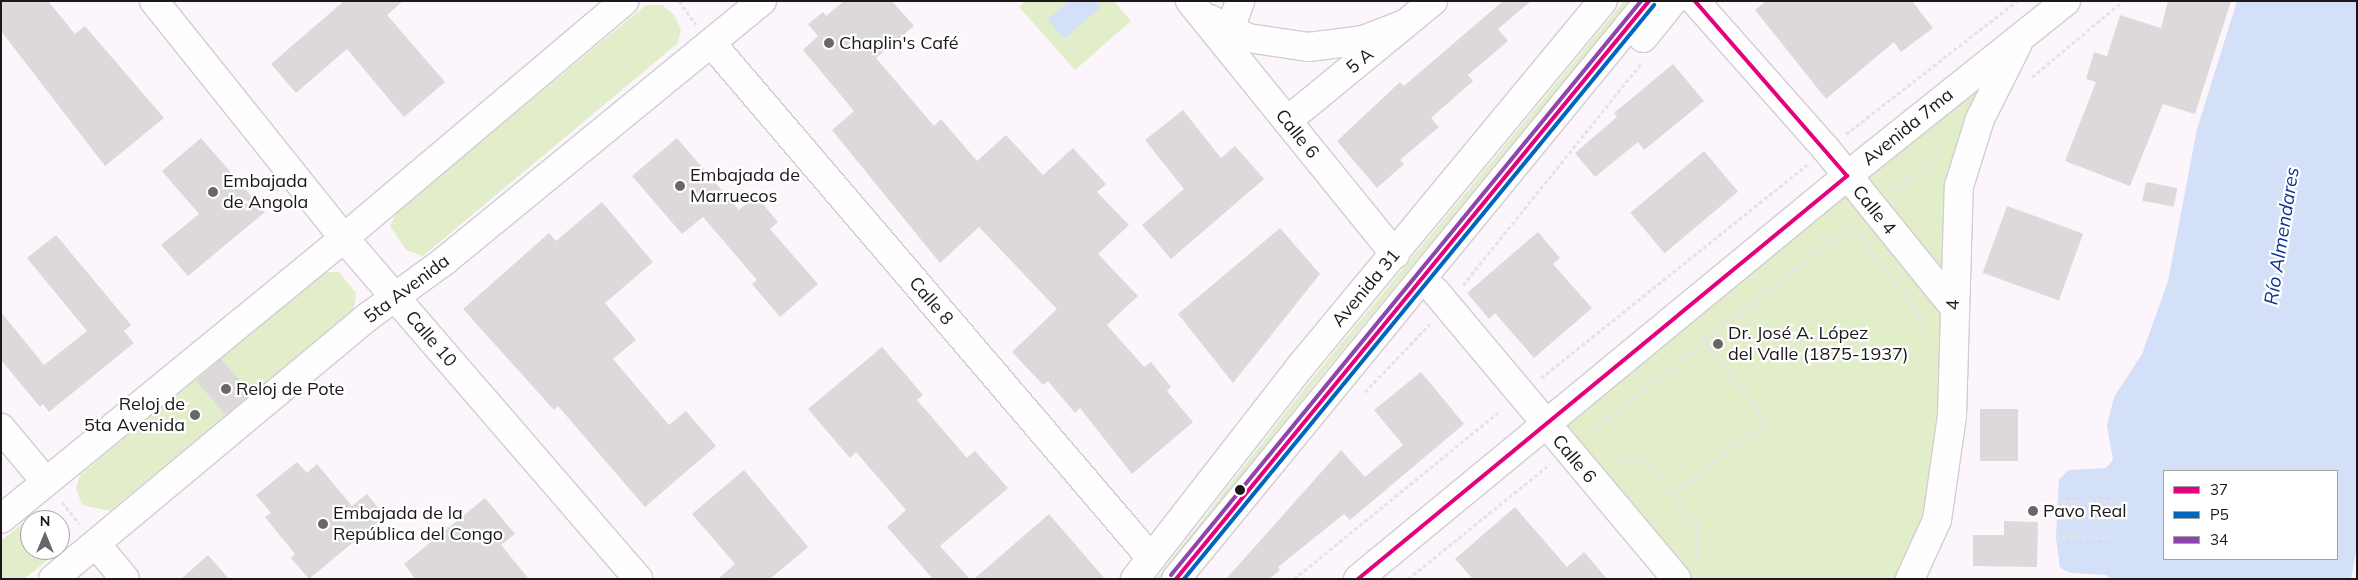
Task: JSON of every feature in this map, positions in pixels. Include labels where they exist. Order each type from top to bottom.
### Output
[{"type":"main road","name":"Calle 10","points":[[154,1],[344,238],[638,579]]},
{"type":"main road","points":[[1,519],[344,238],[624,1]]},
{"type":"main road","name":"5ta Avenida","points":[[53,579],[369,316],[397,298],[712,44],[762,1]]},
{"type":"main road","points":[[1230,29],[1240,1]]},
{"type":"main road","name":"5 A","points":[[1287,121],[1433,1]]},
{"type":"main road","points":[[1561,52],[1593,1]]},
{"type":"main road","name":"Avenida 31","points":[[1143,568],[1300,367],[1603,1]]},
{"type":"main road","name":"Avenida 31","points":[[1176,579],[1649,1]]},
{"type":"main road","points":[[1263,472],[1441,298],[1673,1]]},
{"type":"main road","name":"Calle 4","points":[[1695,1],[1826,149],[1837,185],[1862,216],[1953,306]]},
{"type":"main road","name":"Avenida 7ma","points":[[1358,579],[1837,185],[2066,1]]},
{"type":"main road","name":"Calle 6","points":[[1195,8],[1248,38],[1309,47],[1363,40],[1405,24]]},
{"type":"main road","name":"Calle 6","points":[[1195,8],[1395,254]]},
{"type":"main road","name":"4","points":[[1910,579],[1937,520],[1952,416],[1953,306],[1959,186],[1980,119],[2022,37]]},
{"type":"main road","name":"Calle 8","points":[[712,44],[1143,568]]},
{"type":"main road","name":"Calle 6","points":[[1441,298],[1566,451],[1688,574]]},
{"type":"main road","points":[[1,428],[46,482]]},
{"type":"main road","points":[[96,544],[125,579]]},
{"type":"path","points":[[1294,579],[1520,394],[1826,149],[2017,1]]},
{"type":"path","points":[[2025,82],[2123,1]]},
{"type":"path","points":[[1360,398],[1441,298],[1646,57]]},
{"type":"path","points":[[1408,579],[1949,145]]},
{"type":"path","points":[[1798,159],[1805,167],[1837,185],[1862,216],[1918,314],[1928,342]]},
{"type":"path","points":[[1672,494],[1767,422],[1705,341]]},
{"type":"path","points":[[1566,451],[1645,461],[1697,524],[1688,574]]},
{"type":"path","points":[[46,482],[96,544]]},
{"type":"path","points":[[2057,501],[2114,501]]},
{"type":"path","points":[[2056,538],[2114,538]]},
{"type":"green space","points":[[1026,1],[1114,1],[1131,21],[1075,70],[1019,7]]},
{"type":"green space","points":[[1624,1],[1630,1],[1313,386],[1159,579],[1156,579],[1312,379]]},
{"type":"green space","points":[[646,5],[662,5],[674,15],[681,29],[678,43],[423,256],[406,250],[390,226],[397,211]]},
{"type":"green space","points":[[2021,37],[1959,186],[1952,416],[1910,579],[1677,579],[1545,424]]},
{"type":"green space","points":[[324,272],[339,272],[356,293],[354,309],[110,511],[82,505],[76,488],[80,475]]},
{"type":"green space","points":[[20,525],[20,560],[48,560],[24,579],[1,579],[1,541]]},
{"type":"water","points":[[1069,1],[1096,1],[1101,7],[1064,39],[1048,19]]},
{"type":"water","name":"Río Almendares","points":[[2237,1],[2357,1],[2357,547],[2351,579],[2111,579],[2106,575],[2071,573],[2060,568],[2056,537],[2059,479],[2069,470],[2106,468],[2113,460],[2107,426],[2114,397],[2142,354],[2168,281],[2197,129]]},
{"type":"building","points":[[1,1],[48,1],[75,34],[85,26],[164,118],[105,166],[1,31]]},
{"type":"building","points":[[344,1],[403,1],[387,15],[445,82],[404,117],[347,49],[296,93],[271,64]]},
{"type":"building","points":[[844,1],[892,1],[914,26],[876,58],[934,126],[941,119],[977,161],[1006,135],[1043,175],[1073,148],[1106,184],[1097,192],[1129,225],[1098,254],[1138,296],[1107,325],[1144,367],[1151,362],[1171,387],[1167,391],[1193,422],[1132,474],[1080,408],[1075,413],[1048,381],[1043,385],[1012,352],[1057,309],[979,227],[940,263],[832,130],[854,111],[803,50],[818,36],[808,24],[823,12],[826,16]]},
{"type":"building","points":[[1503,1],[1531,1],[1498,29],[1508,41],[1468,75],[1473,81],[1431,118],[1439,127],[1400,160],[1404,164],[1377,188],[1337,141],[1400,82],[1404,86]]},
{"type":"building","points":[[1766,1],[1912,1],[1933,28],[1901,52],[1894,42],[1826,99],[1755,10]]},
{"type":"building","points":[[2168,1],[2231,1],[2195,114],[2163,104],[2130,186],[2065,161],[2096,82],[2086,79],[2094,52],[2107,56],[2120,15],[2161,28]]},
{"type":"building","points":[[1673,64],[1704,101],[1644,150],[1638,142],[1595,177],[1575,153],[1617,117],[1614,113]]},
{"type":"building","points":[[1183,110],[1221,158],[1235,146],[1264,179],[1171,259],[1142,225],[1184,189],[1145,140]]},
{"type":"building","name":"Embajada de Angola","points":[[201,138],[265,212],[188,276],[161,245],[199,214],[162,171]]},
{"type":"building","points":[[677,138],[739,210],[756,196],[778,222],[770,229],[818,284],[780,317],[752,284],[757,280],[703,217],[682,234],[632,176]]},
{"type":"building","points":[[1704,151],[1738,192],[1665,253],[1630,213]]},
{"type":"building","points":[[2146,182],[2177,188],[2174,207],[2142,201]]},
{"type":"building","points":[[602,202],[653,262],[605,303],[636,340],[613,359],[669,425],[686,411],[716,446],[645,507],[558,406],[554,410],[463,309],[549,233],[556,241]]},
{"type":"building","points":[[2007,206],[2083,234],[2059,300],[1983,273]]},
{"type":"building","points":[[1280,228],[1320,274],[1233,383],[1178,314]]},
{"type":"building","points":[[1538,232],[1560,258],[1553,264],[1592,308],[1534,358],[1495,313],[1489,319],[1467,293]]},
{"type":"building","points":[[56,235],[131,325],[124,331],[134,343],[49,412],[43,404],[40,407],[1,360],[1,312],[44,365],[87,331],[27,258]]},
{"type":"building","points":[[882,347],[923,395],[917,400],[967,458],[975,451],[1008,488],[940,546],[970,579],[933,579],[887,527],[906,510],[856,452],[850,458],[808,409]]},
{"type":"building","name":"Reloj de Pote","points":[[221,359],[251,394],[226,415],[196,381]]},
{"type":"building","points":[[1421,372],[1464,424],[1350,520],[1344,514],[1278,567],[1280,570],[1269,579],[1226,579],[1341,450],[1365,477],[1403,445],[1374,410]]},
{"type":"building","points":[[1980,409],[2018,409],[2018,461],[1980,461]]},
{"type":"building","name":"Embajada de la República del Congo","points":[[297,462],[307,473],[317,464],[352,506],[367,494],[385,516],[309,579],[291,558],[295,554],[265,517],[271,513],[256,495]]},
{"type":"building","points":[[744,470],[808,547],[770,579],[718,579],[735,564],[692,514]]},
{"type":"building","points":[[485,498],[515,534],[501,545],[529,579],[415,579],[404,564]]},
{"type":"building","points":[[1515,507],[1567,567],[1584,552],[1607,579],[1473,579],[1455,559]]},
{"type":"building","points":[[1049,514],[1105,579],[974,579]]},
{"type":"building","points":[[2004,521],[2038,522],[2037,567],[1973,566],[1973,535],[2004,535]]},
{"type":"building","points":[[208,555],[229,579],[181,579]]},
{"type":"transit line","name":"34","points":[[1171,575],[1641,1]]},
{"type":"transit line","name":"37","points":[[1176,579],[1649,1]]},
{"type":"transit line","name":"37","points":[[1358,579],[1847,176],[1695,1]]},
{"type":"transit line","name":"P5","points":[[1184,579],[1654,5]]},
{"type":"place","name":"Chaplin's Café","points":[[829,43]]},
{"type":"place","name":"Embajada de Marruecos","points":[[680,186]]},
{"type":"place","name":"Embajada de Angola","points":[[213,192]]},
{"type":"place","name":"Dr. José A. López del Valle (1875-1937)","points":[[1718,344]]},
{"type":"place","name":"Reloj de Pote","points":[[226,389]]},
{"type":"place","name":"Reloj de 5ta Avenida","points":[[195,415]]},
{"type":"place","name":"Pavo Real","points":[[2033,511]]},
{"type":"place","name":"Embajada de la República del Congo","points":[[323,524]]}]
